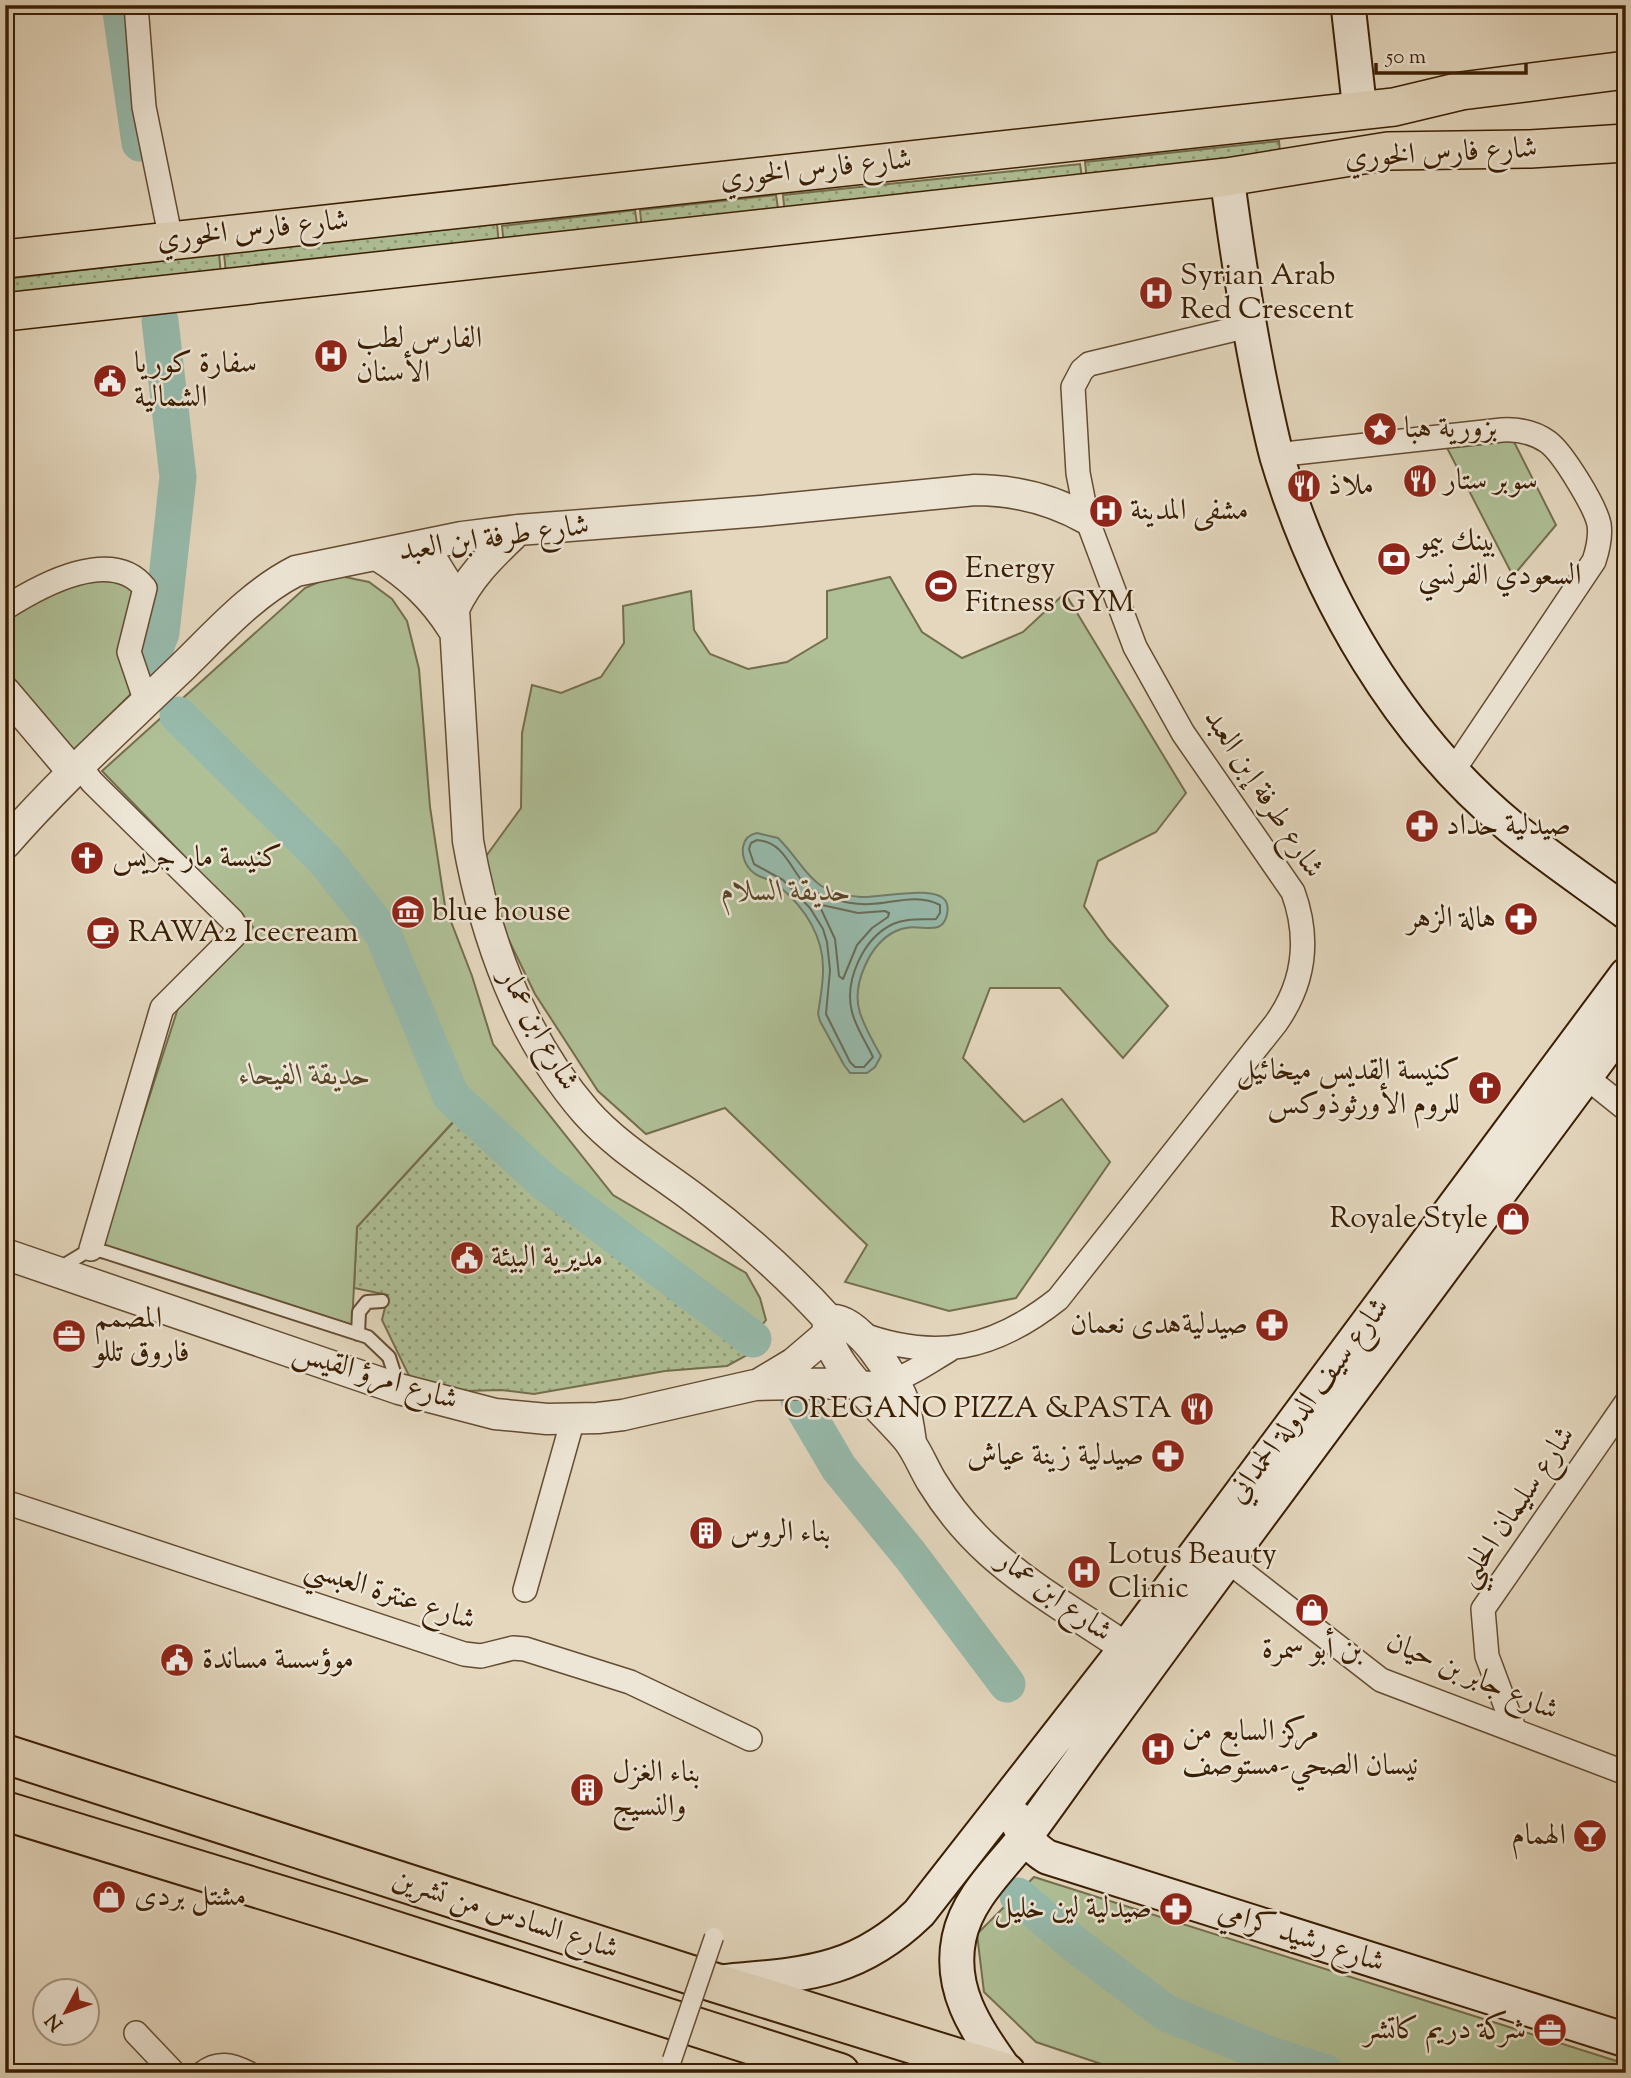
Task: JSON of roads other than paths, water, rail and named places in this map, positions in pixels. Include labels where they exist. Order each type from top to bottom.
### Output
[{"type":"highway","name":"شارع السادس من تشرين","points":[[5,1754],[713,1982],[1007,2073]]},
{"type":"highway","name":"شارع السادس من تشرين","points":[[5,1811],[356,1918],[829,2071]]},
{"type":"main road","points":[[1348,5],[1377,109],[1431,111],[1475,108],[1626,91]]},
{"type":"main road","name":"شارع فارس الخوري","points":[[5,258],[1377,109],[1474,89],[1626,70]]},
{"type":"main road","points":[[1388,151],[1485,134],[1626,118]]},
{"type":"main road","name":"شارع فارس الخوري","points":[[5,312],[1227,177],[1388,151],[1530,149],[1626,143]]},
{"type":"main road","points":[[1227,177],[1248,326],[1276,455],[1295,513],[1318,569],[1346,623],[1413,724],[1452,771],[1510,827],[1626,912]]},
{"type":"main road","name":"شارع سيف الدولة الحمداني","points":[[1007,2073],[966,2011],[960,1993],[957,1956],[964,1920],[972,1903],[1024,1837],[1215,1552],[1626,975]]},
{"type":"main road","name":"شارع سيف الدولة الحمداني","points":[[713,1982],[809,1973],[850,1961],[869,1952],[904,1928],[919,1913],[1126,1648],[1215,1552],[1625,1025]]},
{"type":"main road","points":[[1011,1797],[1024,1837]]},
{"type":"main road","name":"شارع رشيد كرامي","points":[[1024,1837],[1032,1848],[1047,1857],[1626,2040]]},
{"type":"street","points":[[136,5],[144,107],[171,240]]},
{"type":"street","name":"شارع طرفة إبن العبد","points":[[856,1383],[884,1384],[895,1381],[949,1350],[1007,1333],[1034,1318],[1058,1299],[1276,1023],[1294,994],[1303,960],[1303,925],[1293,892],[1183,733],[1135,647],[1087,519],[1078,472],[1073,387],[1082,370],[1098,361],[1248,326]]},
{"type":"street","points":[[1276,455],[1502,430],[1524,431],[1546,440],[1557,449],[1591,504],[1600,532],[1594,561],[1452,771]]},
{"type":"street","name":"شارع طرفة ابن العبد","points":[[5,844],[75,768],[244,608],[277,581],[296,571],[424,547],[462,537],[518,530],[748,513],[975,490],[999,490],[1045,499],[1087,519]]},
{"type":"street","points":[[377,555],[416,583],[454,619],[464,586],[518,530]]},
{"type":"street","name":"شارع ابن عمار","points":[[424,547],[447,584],[454,619],[468,841],[472,866],[495,950],[525,1019],[544,1052],[587,1113],[653,1170],[739,1233],[801,1289],[828,1327],[836,1354],[856,1383],[911,1442],[937,1490],[990,1553],[1126,1648]]},
{"type":"street","points":[[5,608],[34,589],[83,572],[107,568],[121,570],[136,577],[145,589],[129,652],[146,702]]},
{"type":"street","points":[[5,692],[75,768],[232,920],[237,928],[234,936],[162,1008],[91,1249]]},
{"type":"street","points":[[1586,1077],[1626,1109]]},
{"type":"street","name":"شارع امرؤ القيس","points":[[5,1254],[399,1389],[495,1413],[573,1419],[623,1415],[755,1385]]},
{"type":"street","name":"شارع ابن عمار","points":[[828,1327],[842,1321],[858,1333],[895,1381],[906,1412],[911,1442]]},
{"type":"street","points":[[755,1385],[794,1363],[828,1327]]},
{"type":"street","name":"شارع طرفة إبن العبد","points":[[858,1333],[902,1347],[949,1350]]},
{"type":"street","points":[[755,1385],[856,1383]]},
{"type":"street","name":"شارع سليمان الحلبي","points":[[1515,1731],[1487,1657],[1483,1609],[1626,1403]]},
{"type":"street","points":[[525,1590],[573,1419]]},
{"type":"street","name":"شارع عنترة العبسي","points":[[5,1502],[464,1654],[481,1656],[519,1648],[630,1682],[750,1739]]},
{"type":"street","name":"شارع جابر بن حيان","points":[[1215,1552],[1381,1680],[1626,1773]]},
{"type":"street","points":[[673,2060],[714,1937]]},
{"type":"street","points":[[136,2033],[174,2073]]},
{"type":"street","points":[[203,2073],[211,2067],[230,2065],[248,2073]]},
{"type":"lane","points":[[56,1270],[91,1249],[368,1337],[389,1357],[399,1389]]},
{"type":"lane","points":[[358,1334],[359,1312],[367,1301],[382,1301]]},
{"type":"water","points":[[757,833],[778,838],[811,878],[843,895],[869,897],[908,893],[933,894],[942,897],[947,904],[948,911],[941,925],[896,931],[878,945],[865,966],[858,990],[858,1002],[864,1024],[881,1056],[875,1067],[867,1073],[850,1073],[820,1021],[818,1014],[822,958],[811,924],[789,895],[776,884],[755,874],[745,862],[745,842]]},
{"type":"waterway","points":[[120,5],[140,143]]},
{"type":"waterway","points":[[150,661],[161,633],[178,477],[160,321]]},
{"type":"waterway","points":[[178,715],[326,861],[382,932],[451,1096],[543,1181],[753,1339]]},
{"type":"waterway","points":[[799,1400],[839,1468],[910,1555],[1007,1684]]},
{"type":"waterway","points":[[1018,1896],[1078,1947],[1166,2013],[1265,2053],[1326,2073]]},
{"type":"place","name":"Syrian Arab Red Crescent","points":[[1156,293]]},
{"type":"place","name":"الفارس لطب الأسنان","points":[[331,356]]},
{"type":"place","name":"سفارة كوريا الشمالية","points":[[110,381]]},
{"type":"place","name":"بزورية هبا","points":[[1380,429]]},
{"type":"place","name":"سوبر ستار","points":[[1420,481]]},
{"type":"place","name":"ملاذ","points":[[1304,486]]},
{"type":"place","name":"مشفى المدينة","points":[[1106,511]]},
{"type":"place","name":"بينك بيمو السعودي الفرنسي","points":[[1394,559]]},
{"type":"place","name":"Energy Fitness GYM","points":[[941,586]]},
{"type":"place","name":"صيدلية حداد","points":[[1422,826]]},
{"type":"place","name":"كنيسة مار جريس","points":[[87,858]]},
{"type":"place","name":"blue house","points":[[408,912]]},
{"type":"place","name":"هالة الزهر","points":[[1521,919]]},
{"type":"place","name":"RAWA2 Icecream","points":[[103,933]]},
{"type":"place","name":"كنيسة القديس ميخائيل للروم الأورثوذوكس","points":[[1485,1088]]},
{"type":"place","name":"Royale Style","points":[[1513,1219]]},
{"type":"place","name":"مديرية البيئة","points":[[467,1258]]},
{"type":"place","name":"صيدليةهدى نعمان","points":[[1272,1325]]},
{"type":"place","name":"المصمم فاروق تللو","points":[[69,1336]]},
{"type":"place","name":"OREGANO PIZZA &PASTA","points":[[1197,1409]]},
{"type":"place","name":"صيدلية زينة عياش","points":[[1168,1456]]},
{"type":"place","name":"بناء الروس","points":[[706,1533]]},
{"type":"place","name":"Lotus Beauty Clinic","points":[[1084,1572]]},
{"type":"place","name":"بن أبو سمرة","points":[[1312,1610]]},
{"type":"place","name":"موؤسسة مساندة","points":[[177,1660]]},
{"type":"place","name":"مركز السابع من نيسان الصحي-مستوصف","points":[[1158,1749]]},
{"type":"place","name":"بناء الغزل والنسيج","points":[[587,1790]]},
{"type":"place","name":"الهمام","points":[[1590,1836]]},
{"type":"place","name":"مشتل بردى","points":[[109,1897]]},
{"type":"place","name":"صيدلية لين خليل","points":[[1176,1909]]},
{"type":"place","name":"شركة دريم كاتشر","points":[[1550,2030]]},
{"type":"park label","name":"حديقة السلام","points":[[786,892]]},
{"type":"park label","name":"حديقة الفيحاء","points":[[305,1076]]}]
